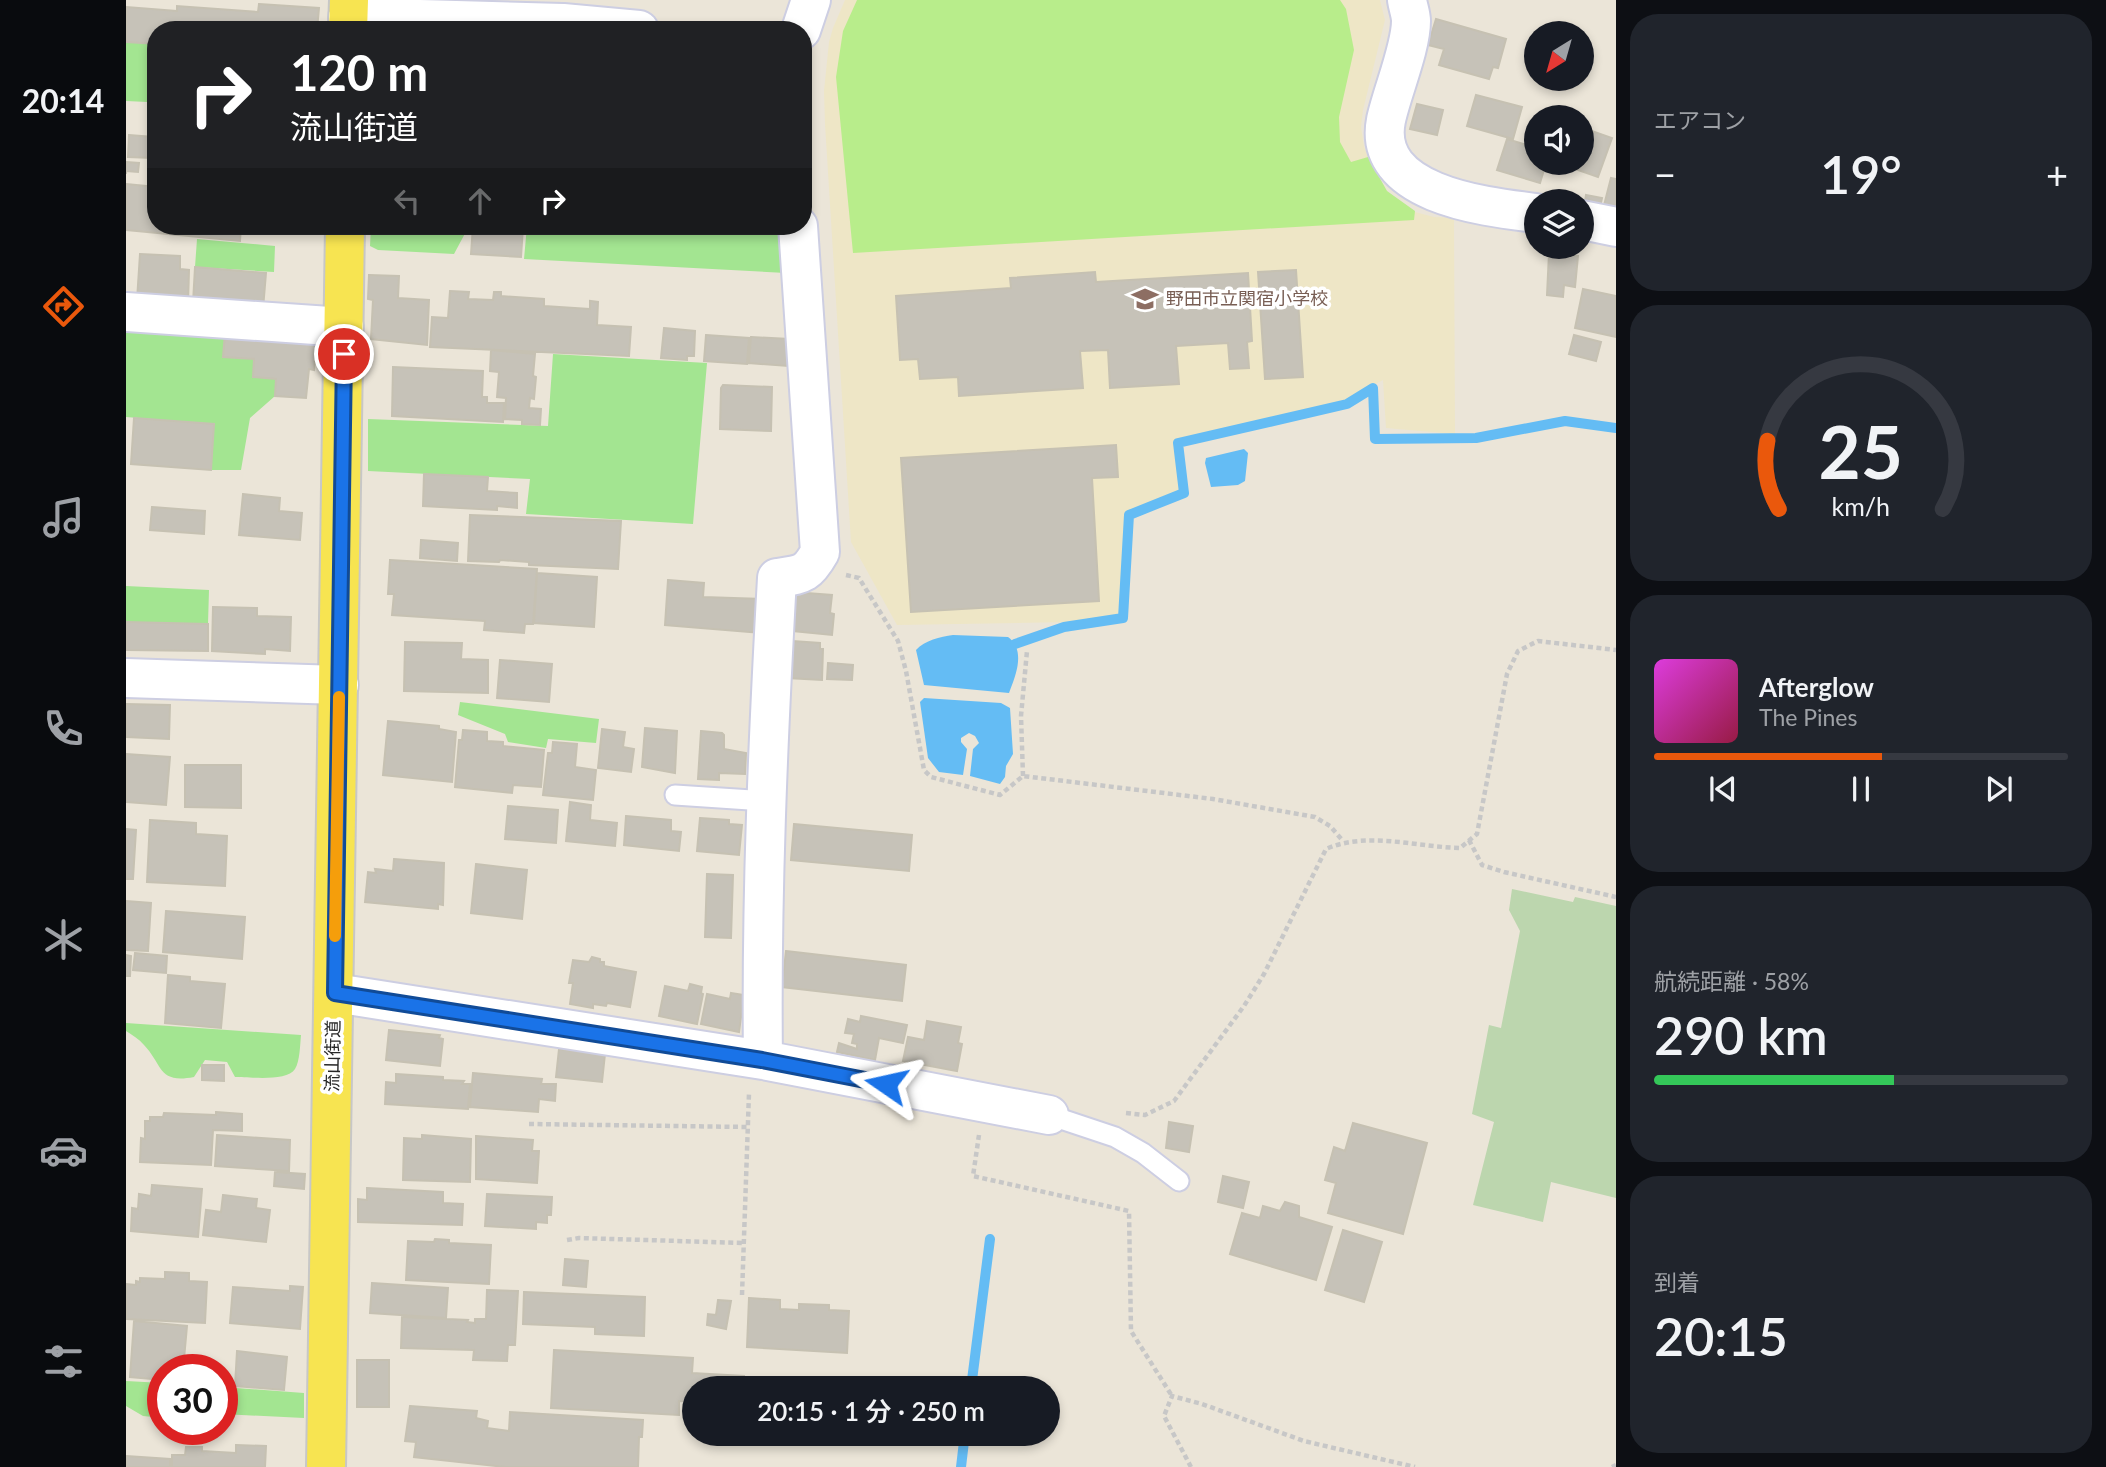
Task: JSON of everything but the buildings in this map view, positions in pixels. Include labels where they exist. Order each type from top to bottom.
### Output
[{"type":"main road","name":"流山街道","points":[[326,1467],[345,235]]},
{"type":"street","points":[[804,21],[811,0]]},
{"type":"street","points":[[1407,0],[1411,22],[1385,123],[1390,153],[1399,167],[1424,188],[1479,206],[1524,212]]},
{"type":"street","points":[[348,16],[502,21]]},
{"type":"street","points":[[1594,222],[1616,227]]},
{"type":"street","points":[[756,1059],[777,578],[798,575],[811,569],[820,552],[798,235]]},
{"type":"street","points":[[126,312],[344,327]]},
{"type":"street","points":[[126,678],[339,685]]},
{"type":"street","points":[[335,993],[756,1059],[1049,1115]]},
{"type":"lane","points":[[674,795],[766,801]]},
{"type":"lane","points":[[1049,1115],[1115,1137],[1143,1153],[1179,1181]]},
{"type":"path","points":[[811,569],[859,578],[898,641],[924,770],[930,777],[1000,795],[1023,776],[1213,799],[1315,817],[1330,826],[1343,841]]},
{"type":"path","points":[[1119,1112],[1145,1115],[1174,1101],[1244,1006],[1264,974],[1326,849],[1343,841],[1460,848],[1477,834],[1507,674],[1518,651],[1538,642],[1616,650]]},
{"type":"path","points":[[1023,776],[1021,716],[1027,651]]},
{"type":"path","points":[[1469,840],[1482,865],[1616,897]]},
{"type":"path","points":[[742,1295],[748,1127],[756,1059]]},
{"type":"path","points":[[985,1103],[973,1176],[1129,1211],[1131,1331],[1172,1396],[1202,1404],[1304,1441],[1415,1467]]},
{"type":"path","points":[[529,1124],[748,1127]]},
{"type":"path","points":[[567,1240],[579,1238],[744,1243]]},
{"type":"path","points":[[1172,1396],[1164,1416],[1191,1467]]},
{"type":"shaded area","name":"野田市立関宿小学校","points":[[845,0],[1380,0],[1385,20],[1363,110],[1361,127],[1364,147],[1372,167],[1387,191],[1398,200],[1415,212],[1454,218],[1455,434],[1386,428],[1383,380],[1345,401],[1175,439],[1181,492],[1126,513],[1119,615],[1068,622],[897,625],[851,542],[824,91],[829,42]]},
{"type":"green space","points":[[857,0],[1340,0],[1346,9],[1354,50],[1339,117],[1340,142],[1351,162],[1368,157],[1387,191],[1415,211],[1414,220],[853,253],[836,77],[843,31]]},
{"type":"green space","points":[[126,42],[147,43],[147,102],[126,101]]},
{"type":"green space","points":[[371,235],[464,235],[454,254],[378,250],[370,246]]},
{"type":"green space","points":[[526,235],[783,235],[786,273],[524,259]]},
{"type":"green space","points":[[197,239],[275,246],[274,272],[195,267]]},
{"type":"green space","points":[[126,326],[225,333],[224,357],[254,359],[253,377],[276,379],[275,396],[250,418],[241,470],[211,470],[214,424],[126,417]]},
{"type":"green space","points":[[553,354],[707,363],[693,524],[526,514],[530,479],[368,471],[368,419],[548,426]]},
{"type":"green space","points":[[126,586],[209,590],[208,624],[126,622]]},
{"type":"green space","points":[[460,702],[599,719],[596,743],[548,739],[546,748],[508,742],[505,734],[458,715]]},
{"type":"green space","points":[[1512,889],[1573,902],[1575,897],[1616,906],[1616,1198],[1551,1182],[1543,1222],[1473,1205],[1494,1122],[1472,1114],[1489,1025],[1501,1028],[1520,931],[1509,910]]},
{"type":"green space","points":[[126,1023],[301,1035],[299,1057],[295,1069],[284,1076],[235,1077],[227,1062],[205,1060],[194,1077],[174,1078],[167,1075],[142,1043],[126,1031]]},
{"type":"green space","points":[[126,1381],[147,1382],[147,1416],[126,1406]]},
{"type":"green space","points":[[238,1388],[304,1393],[304,1418],[238,1415]]},
{"type":"water","points":[[1244,449],[1248,453],[1245,481],[1238,485],[1211,487],[1206,458]]},
{"type":"water","points":[[953,635],[1008,637],[1013,642],[1017,649],[1018,663],[1009,693],[924,685],[916,650],[928,641]]},
{"type":"water","points":[[924,698],[1001,703],[1010,708],[1013,754],[1000,784],[970,776],[973,749],[979,743],[975,736],[969,733],[961,738],[967,749],[963,775],[939,772],[928,758],[920,702]]},
{"type":"waterway","points":[[1015,644],[1064,627],[1123,618],[1129,515],[1184,493],[1178,443],[1347,404],[1373,388],[1375,439],[1476,438],[1565,421],[1616,428]]},
{"type":"waterway","points":[[973,1376],[990,1239]]},
{"type":"waterway","points":[[961,1467],[963,1446]]},
{"type":"slow traffic","points":[[335,936],[339,697]]},
{"type":"place","name":"野田市立関宿小学校","points":[[1145,299]]},
{"type":"route","points":[[344,354],[335,993],[762,1060],[886,1084]]}]
